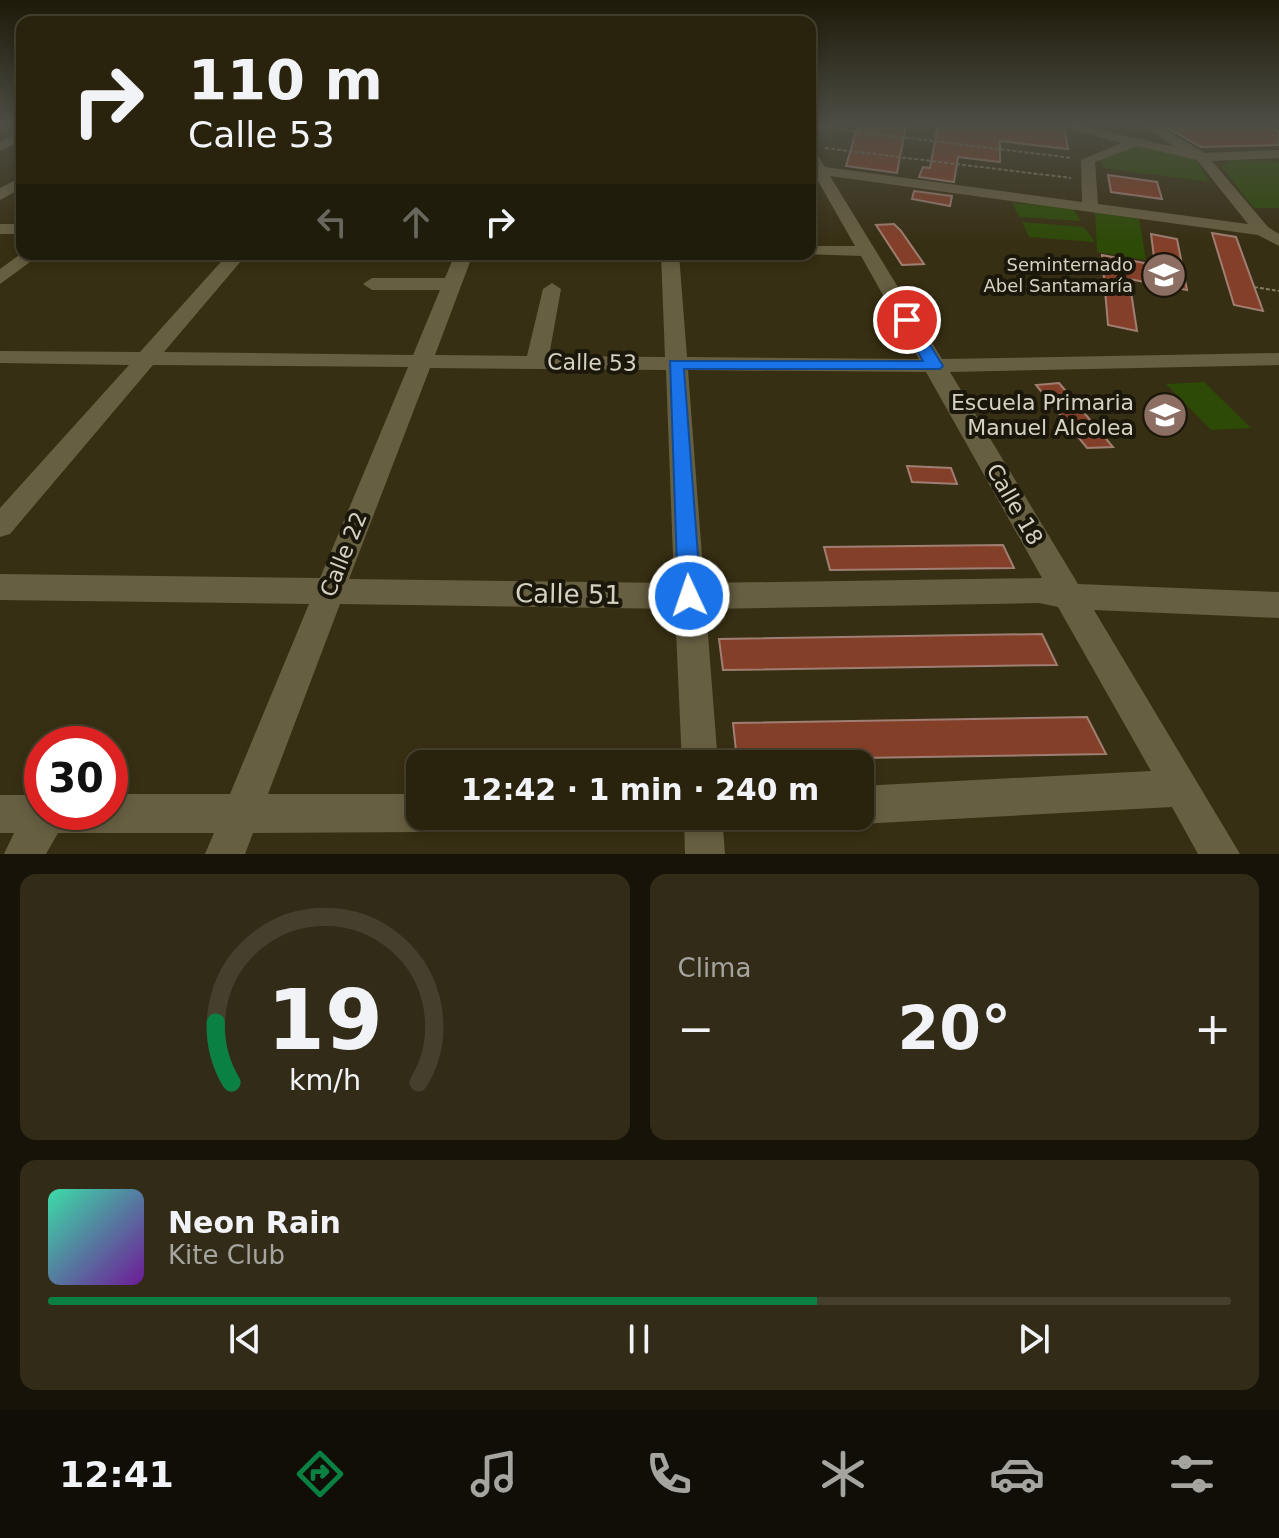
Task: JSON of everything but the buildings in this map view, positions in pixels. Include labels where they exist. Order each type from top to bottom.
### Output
[{"type":"street","name":"Calle 18","points":[[819,165],[1220,854]]},
{"type":"street","points":[[846,165],[1262,231]]},
{"type":"street","points":[[1088,165],[1090,205]]},
{"type":"street","points":[[1208,165],[1262,231],[1279,241]]},
{"type":"street","points":[[816,251],[867,251]]},
{"type":"street","points":[[0,278],[24,260]]},
{"type":"street","points":[[0,526],[233,260]]},
{"type":"street","name":"Calle 22","points":[[225,854],[462,260]]},
{"type":"street","points":[[670,260],[699,750]]},
{"type":"street","points":[[372,284],[452,284]]},
{"type":"street","points":[[537,361],[552,289]]},
{"type":"street","name":"Calle 53","points":[[0,357],[934,366],[1270,360]]},
{"type":"street","points":[[1270,360],[1279,375]]},
{"type":"street","name":"Calle 51","points":[[0,587],[689,596],[1039,590],[1069,596],[1279,605]]},
{"type":"street","points":[[874,804],[1182,788]]},
{"type":"street","points":[[128,814],[406,813]]},
{"type":"street","points":[[0,814],[24,814]]},
{"type":"street","points":[[24,854],[38,830]]},
{"type":"street","points":[[704,830],[705,854]]},
{"type":"path","points":[[882,165],[1087,180]]},
{"type":"path","points":[[1254,287],[1279,291]]},
{"type":"green space","points":[[1102,165],[1199,165],[1209,182],[1103,168]]},
{"type":"green space","points":[[1279,165],[1279,208],[1254,208],[1221,166]]},
{"type":"green space","points":[[1012,203],[1072,207],[1081,221],[1019,217]]},
{"type":"green space","points":[[1095,212],[1139,219],[1146,260],[1097,252]]},
{"type":"green space","points":[[1022,222],[1084,227],[1095,242],[1029,237]]},
{"type":"green space","points":[[1204,382],[1251,428],[1211,430],[1166,384]]},
{"type":"place","name":"Seminternado Abel Santamaría","points":[[1164,275]]},
{"type":"place","name":"Escuela Primaria Manuel Alcolea","points":[[1165,415]]},
{"type":"route","points":[[689,596],[675,364],[934,366],[907,320]]}]
